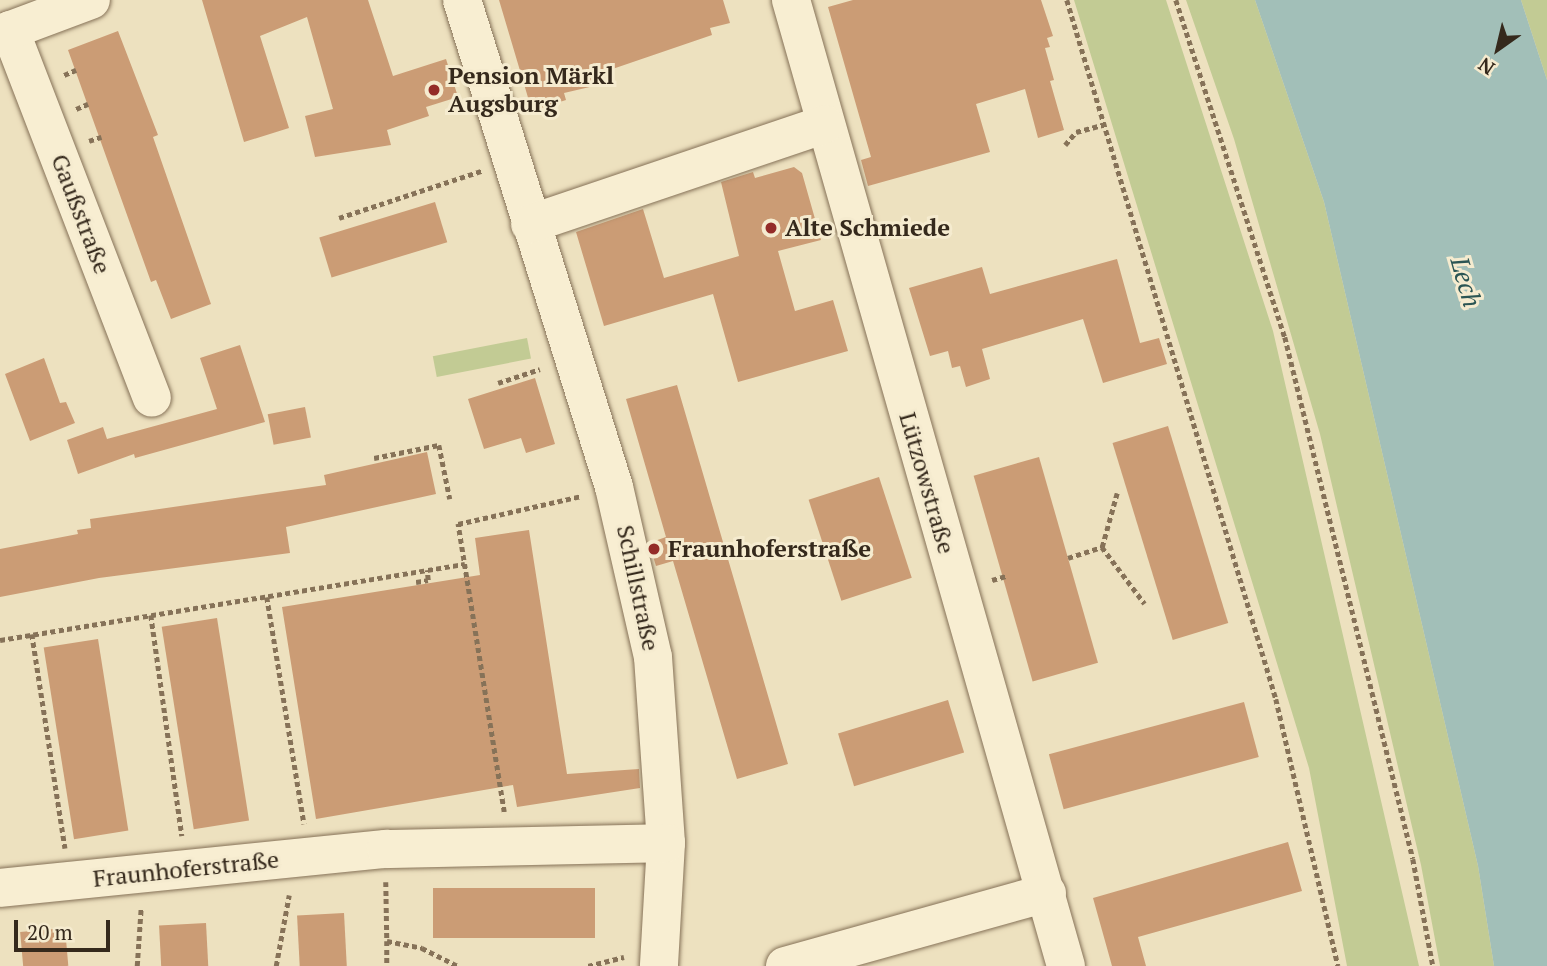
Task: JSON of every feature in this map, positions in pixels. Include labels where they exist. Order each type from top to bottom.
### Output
[{"type":"street","points":[[5,32],[91,0]]},
{"type":"street","name":"Schillstraße","points":[[462,0],[510,161],[614,487],[653,657],[666,843],[648,960]]},
{"type":"street","name":"Lützowstraße","points":[[791,0],[1066,966]]},
{"type":"street","name":"Gaußstraße","points":[[5,32],[152,398]]},
{"type":"street","points":[[530,224],[825,124]]},
{"type":"street","name":"Fraunhoferstraße","points":[[0,888],[386,849],[509,844],[666,843]]},
{"type":"street","points":[[785,966],[1047,893]]},
{"type":"path","points":[[1067,0],[1102,125],[1276,699],[1338,966]]},
{"type":"path","points":[[1176,0],[1285,337],[1413,859],[1433,966]]},
{"type":"path","points":[[1065,145],[1076,132],[1102,125]]},
{"type":"path","points":[[339,218],[510,161]]},
{"type":"path","points":[[498,383],[573,358]]},
{"type":"path","points":[[374,458],[439,445],[450,499]]},
{"type":"path","points":[[509,844],[458,524],[614,487]]},
{"type":"path","points":[[1102,547],[1117,493]]},
{"type":"path","points":[[1068,558],[1102,547]]},
{"type":"path","points":[[1102,547],[1145,604]]},
{"type":"path","points":[[0,640],[465,564]]},
{"type":"path","points":[[416,582],[428,580],[428,570]]},
{"type":"path","points":[[267,597],[299,857],[289,892],[276,966]]},
{"type":"path","points":[[151,615],[186,868]]},
{"type":"path","points":[[32,634],[70,880]]},
{"type":"path","points":[[386,849],[387,966]]},
{"type":"path","points":[[137,966],[145,872]]},
{"type":"path","points":[[387,941],[422,947],[458,966]]},
{"type":"path","points":[[588,966],[648,960]]},
{"type":"green space","points":[[1074,0],[1166,0],[1273,331],[1419,966],[1347,966],[1309,768]]},
{"type":"green space","points":[[1186,0],[1255,0],[1324,202],[1478,866],[1494,966],[1440,966],[1421,865],[1320,434],[1234,139]]},
{"type":"green space","points":[[1521,0],[1547,0],[1547,80]]},
{"type":"green space","points":[[527,338],[531,359],[437,377],[433,356]]},
{"type":"water","name":"Lech","points":[[1255,0],[1521,0],[1547,80],[1547,966],[1494,966],[1478,866],[1324,202]]},
{"type":"building","points":[[202,0],[368,0],[393,76],[446,59],[458,97],[426,107],[429,116],[387,130],[391,145],[315,157],[305,116],[333,109],[307,17],[260,36],[289,128],[244,142]]},
{"type":"building","points":[[499,0],[723,0],[730,23],[710,28],[712,35],[592,76],[594,86],[564,93],[566,100],[532,111]]},
{"type":"building","points":[[853,0],[1041,0],[1053,36],[1047,38],[1050,47],[1045,48],[1054,80],[1050,81],[1064,130],[1038,138],[1025,89],[976,104],[990,152],[868,186],[861,160],[871,157],[828,7]]},
{"type":"building","points":[[118,31],[158,135],[153,137],[211,304],[171,319],[156,280],[151,282],[68,50]]},
{"type":"building","points":[[794,167],[802,173],[821,240],[778,251],[795,311],[833,300],[848,351],[738,382],[713,294],[604,326],[576,232],[643,209],[664,278],[739,256],[721,182],[753,172],[755,178]]},
{"type":"building","points":[[435,202],[447,242],[332,278],[319,237]]},
{"type":"building","points":[[1117,259],[1140,343],[1159,338],[1167,364],[1103,383],[1083,319],[982,349],[990,379],[966,387],[960,366],[952,368],[948,351],[930,356],[909,288],[982,267],[990,294]]},
{"type":"building","points":[[240,345],[265,422],[135,458],[134,454],[78,474],[67,440],[103,427],[107,439],[217,409],[200,358]]},
{"type":"building","points":[[44,358],[60,403],[66,402],[75,423],[30,441],[5,374]]},
{"type":"building","points":[[535,378],[555,444],[526,453],[521,438],[484,449],[468,399]]},
{"type":"building","points":[[677,385],[788,764],[737,779],[673,561],[656,566],[651,550],[649,543],[666,537],[626,399]]},
{"type":"building","points":[[305,407],[311,437],[274,445],[268,414]]},
{"type":"building","points":[[1168,426],[1228,623],[1173,640],[1113,443]]},
{"type":"building","points":[[427,452],[436,494],[286,527],[290,553],[99,578],[0,597],[0,549],[78,534],[77,530],[91,528],[90,519],[326,485],[324,475]]},
{"type":"building","points":[[1039,457],[1098,663],[1033,681],[974,476]]},
{"type":"building","points":[[879,477],[912,578],[841,601],[809,500]]},
{"type":"building","points":[[529,530],[567,774],[639,769],[640,788],[517,807],[513,785],[316,819],[282,607],[480,575],[475,538]]},
{"type":"building","points":[[217,618],[249,820],[194,829],[162,627]]},
{"type":"building","points":[[98,639],[128,831],[74,839],[44,648]]},
{"type":"building","points":[[948,700],[964,753],[854,786],[838,734]]},
{"type":"building","points":[[1244,702],[1259,757],[1064,809],[1049,754]]},
{"type":"building","points":[[1288,842],[1302,891],[1138,937],[1146,966],[1112,966],[1093,898]]},
{"type":"building","points":[[433,888],[595,888],[595,938],[433,938]]},
{"type":"building","points":[[344,913],[347,966],[300,966],[297,915]]},
{"type":"building","points":[[206,923],[208,966],[161,966],[159,925]]},
{"type":"building","points":[[65,928],[68,966],[23,966],[20,932]]},
{"type":"place","name":"Pension Märkl Augsburg","points":[[434,90]]},
{"type":"place","name":"Alte Schmiede","points":[[771,228]]},
{"type":"place","name":"Fraunhoferstraße","points":[[654,549]]}]
